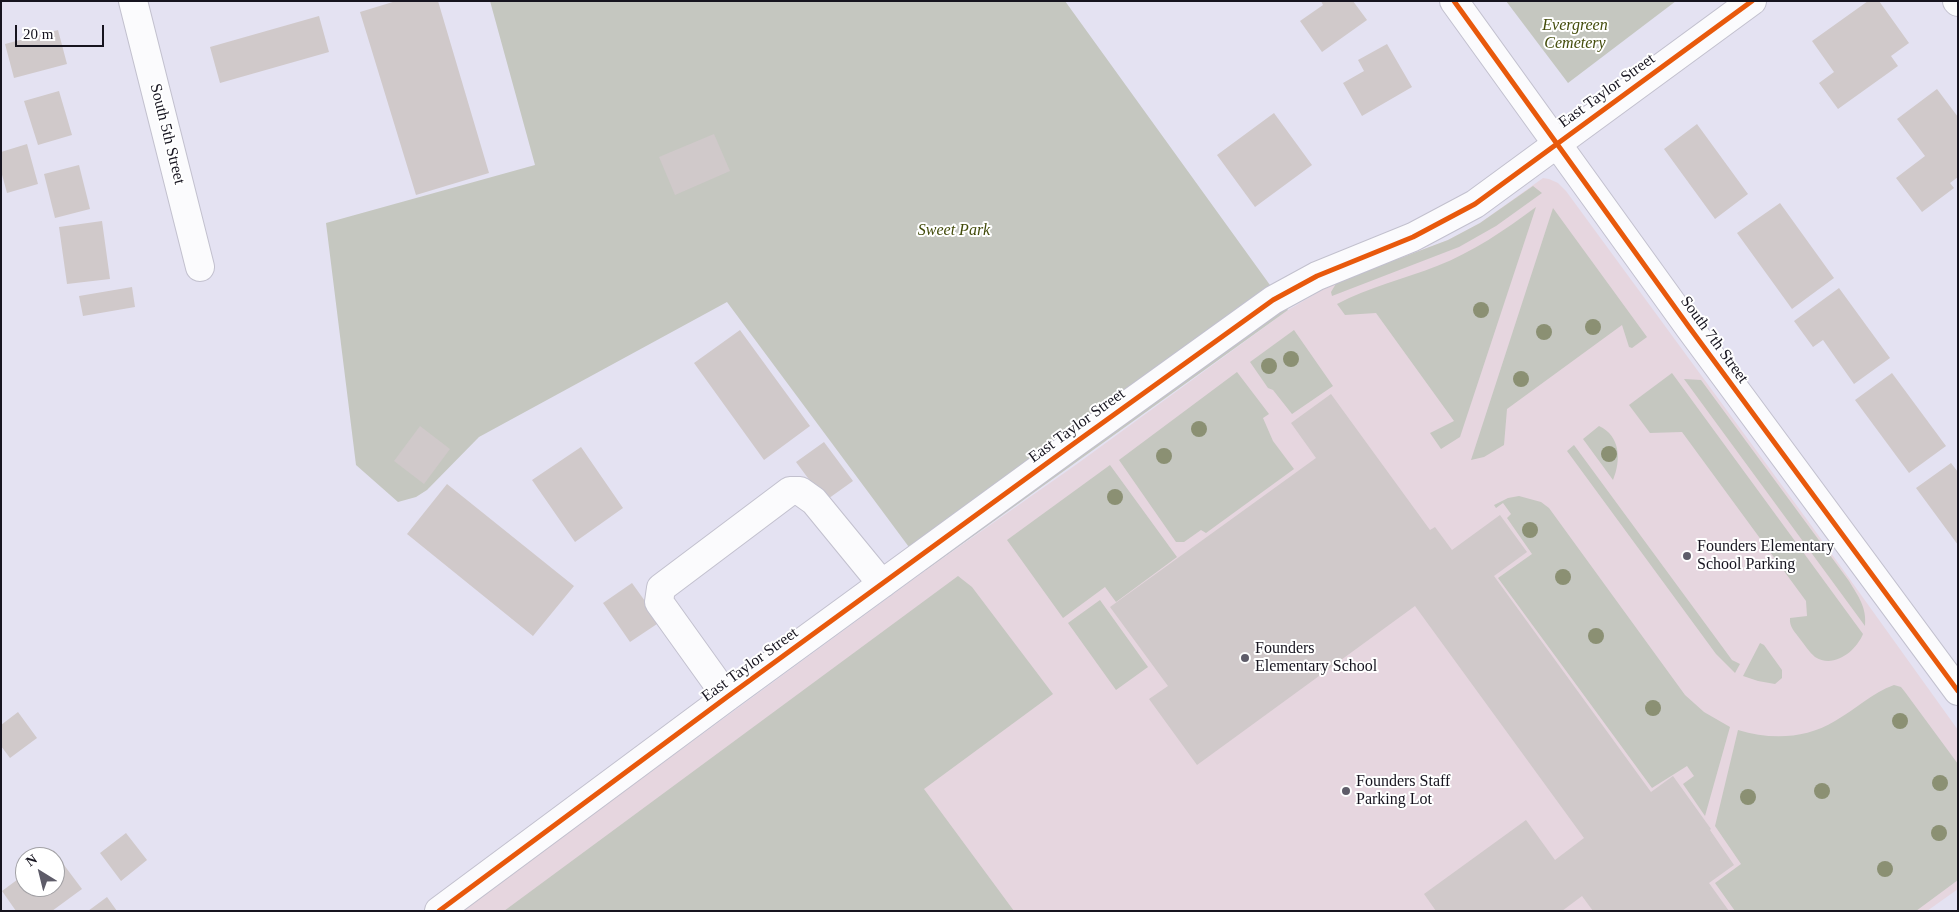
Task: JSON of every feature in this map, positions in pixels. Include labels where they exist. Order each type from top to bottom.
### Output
[{"type":"street","name":"South 5th Street","points":[[133,1],[200,267]]},
{"type":"street","name":"South 7th Street","points":[[1454,1],[1695,336],[1958,691]]},
{"type":"street","name":"East Taylor Street","points":[[439,911],[1090,431],[1273,300],[1317,276],[1413,237],[1467,208],[1752,1]]},
{"type":"street","points":[[727,697],[659,602],[661,588],[790,491],[800,491],[814,501],[882,584]]},
{"type":"shaded area","points":[[1543,178],[1558,183],[1566,191],[1808,521],[1958,730],[1958,889],[1927,911],[461,911],[926,570],[1077,464],[1288,310],[1332,284],[1448,240],[1480,223]]},
{"type":"green space","name":"Sweet Park","points":[[490,1],[1065,1],[1288,310],[926,570],[727,302],[479,437],[427,490],[416,497],[398,502],[356,465],[326,223],[535,165]]},
{"type":"green space","name":"Evergreen Cemetery","points":[[1506,1],[1676,1],[1568,83]]},
{"type":"green space","points":[[1533,186],[1542,193],[1496,226],[1459,247],[1332,296],[1331,292],[1337,282],[1448,240],[1480,223]]},
{"type":"green space","points":[[1536,207],[1460,437],[1441,449],[1430,433],[1454,421],[1376,313],[1345,315],[1337,304],[1361,293],[1437,266],[1463,254],[1501,232]]},
{"type":"green space","points":[[1553,208],[1647,337],[1632,348],[1629,347],[1622,325],[1507,409],[1504,445],[1484,457],[1471,460]]},
{"type":"green space","points":[[1294,330],[1333,386],[1292,414],[1273,390],[1268,388],[1250,362]]},
{"type":"green space","points":[[1237,372],[1269,414],[1263,418],[1273,441],[1294,469],[1206,533],[1201,530],[1184,542],[1176,542],[1119,460]]},
{"type":"green space","points":[[1672,373],[1863,634],[1850,652],[1844,656],[1830,661],[1822,660],[1815,657],[1809,651],[1790,624],[1790,618],[1807,616],[1806,601],[1682,432],[1650,433],[1629,405]]},
{"type":"green space","points":[[1684,379],[1701,380],[1849,581],[1863,607],[1865,626]]},
{"type":"green space","points":[[1599,426],[1612,436],[1615,442],[1618,457],[1613,480],[1583,439]]},
{"type":"green space","points":[[1574,445],[1732,660],[1740,664],[1735,673],[1716,654],[1567,451]]},
{"type":"green space","points":[[1110,465],[1177,557],[1116,602],[1105,587],[1063,618],[1007,540]]},
{"type":"green space","points":[[1519,496],[1541,502],[1549,508],[1685,695],[1704,712],[1730,727],[1705,816],[1683,784],[1694,776],[1687,766],[1652,788],[1498,578],[1532,554],[1507,518],[1511,514],[1503,503],[1496,508],[1494,505],[1508,498]]},
{"type":"green space","points":[[958,576],[972,587],[1053,694],[924,789],[1014,911],[504,911]]},
{"type":"green space","points":[[1100,600],[1148,667],[1116,690],[1068,623]]},
{"type":"green space","points":[[1760,643],[1764,645],[1782,670],[1782,678],[1775,684],[1743,676]]},
{"type":"green space","points":[[1894,685],[1901,687],[1958,764],[1958,880],[1916,911],[1735,911],[1715,883],[1741,864],[1715,826],[1738,730],[1775,736],[1788,736],[1812,731],[1835,721],[1878,692]]},
{"type":"building","points":[[396,1],[438,1],[489,173],[416,195],[360,12]]},
{"type":"building","points":[[1321,1],[1353,1],[1367,20],[1322,52],[1300,21],[1323,5]]},
{"type":"building","points":[[1868,1],[1879,1],[1909,43],[1891,56],[1898,66],[1838,109],[1819,83],[1834,72],[1812,41]]},
{"type":"building","points":[[319,16],[329,52],[220,83],[210,47]]},
{"type":"building","points":[[58,30],[67,64],[14,78],[5,44]]},
{"type":"building","points":[[1387,44],[1412,87],[1362,116],[1343,83],[1364,71],[1358,60]]},
{"type":"building","points":[[1937,89],[1958,117],[1958,177],[1950,183],[1954,188],[1922,212],[1896,178],[1925,156],[1897,119]]},
{"type":"building","points":[[59,91],[72,135],[38,145],[24,101]]},
{"type":"building","points":[[1274,113],[1312,165],[1255,207],[1217,155]]},
{"type":"building","points":[[1697,124],[1748,194],[1715,219],[1664,149]]},
{"type":"building","points":[[714,134],[730,171],[675,195],[659,157]]},
{"type":"building","points":[[27,144],[38,184],[7,193],[1,171],[1,152]]},
{"type":"building","points":[[79,165],[90,209],[55,218],[44,174]]},
{"type":"building","points":[[1780,203],[1834,278],[1792,309],[1737,233]]},
{"type":"building","points":[[102,221],[110,279],[67,284],[59,227]]},
{"type":"building","points":[[132,287],[135,307],[83,316],[79,296]]},
{"type":"building","points":[[1839,288],[1890,358],[1854,384],[1823,340],[1813,347],[1794,321]]},
{"type":"building","points":[[740,330],[810,426],[764,460],[694,363]]},
{"type":"building","points":[[1892,373],[1946,446],[1909,473],[1855,400]]},
{"type":"building","name":"Founders Elementary School","points":[[1331,394],[1430,530],[1435,527],[1452,550],[1500,515],[1527,552],[1494,576],[1651,792],[1673,776],[1711,829],[1734,865],[1709,883],[1729,911],[1593,911],[1582,896],[1562,911],[1436,911],[1424,894],[1526,820],[1555,860],[1584,838],[1415,606],[1197,765],[1149,699],[1168,686],[1110,607],[1316,458],[1291,423]]},
{"type":"building","points":[[420,426],[450,449],[424,484],[394,461]]},
{"type":"building","points":[[824,442],[853,481],[825,501],[796,462]]},
{"type":"building","points":[[581,447],[623,508],[575,542],[532,480]]},
{"type":"building","points":[[1951,463],[1958,472],[1958,545],[1916,488]]},
{"type":"building","points":[[447,484],[574,586],[533,636],[407,534]]},
{"type":"building","points":[[632,583],[660,622],[630,642],[603,603]]},
{"type":"building","points":[[18,712],[37,738],[10,758],[1,746],[1,725]]},
{"type":"building","points":[[126,833],[147,860],[121,881],[100,853]]},
{"type":"building","points":[[65,866],[82,889],[52,911],[16,911],[2,891],[15,881],[15,897],[65,897]]},
{"type":"building","points":[[107,897],[117,911],[88,911]]},
{"type":"cycle path","points":[[1454,1],[1689,327],[1958,691]]},
{"type":"cycle path","points":[[439,911],[727,697],[1273,300],[1317,276],[1413,237],[1475,204],[1752,1]]},
{"type":"place","name":"Founders Elementary School Parking","points":[[1687,556]]},
{"type":"place","name":"Founders Elementary School","points":[[1245,658]]},
{"type":"place","name":"Founders Staff Parking Lot","points":[[1346,791]]}]
